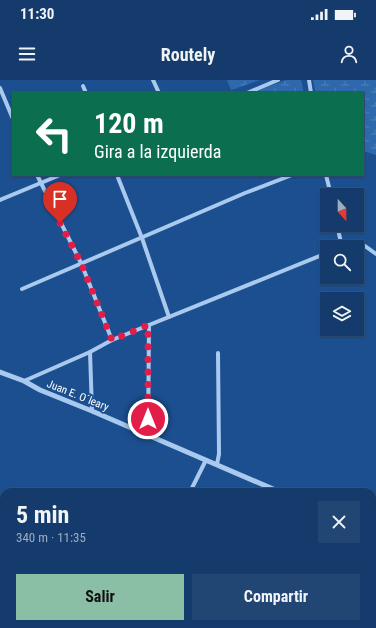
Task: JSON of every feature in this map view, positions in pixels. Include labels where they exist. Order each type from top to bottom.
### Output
[{"type":"street","points":[[153,80],[159,92]]},
{"type":"street","points":[[249,92],[278,80]]},
{"type":"street","points":[[309,80],[311,92]]},
{"type":"street","points":[[83,86],[86,92]]},
{"type":"street","points":[[0,88],[12,117]]},
{"type":"street","points":[[37,176],[81,263],[112,340]]},
{"type":"street","points":[[0,200],[58,176]]},
{"type":"street","points":[[117,176],[142,238],[169,317]]},
{"type":"street","points":[[22,289],[244,193],[289,176]]},
{"type":"street","points":[[326,176],[329,188]]},
{"type":"street","points":[[364,246],[376,254]]},
{"type":"street","points":[[24,381],[90,352],[112,340],[320,256]]},
{"type":"street","points":[[148,325],[148,435]]},
{"type":"street","points":[[90,352],[92,411]]},
{"type":"street","points":[[217,464],[219,454],[218,354]]},
{"type":"street","name":"Juan E. O´leary","points":[[0,372],[24,381],[40,390],[217,464],[270,488]]},
{"type":"street","points":[[192,488],[206,460]]},
{"type":"green space","points":[[227,80],[260,80],[231,90]]},
{"type":"green space","points":[[286,80],[301,80],[304,92],[255,92]]},
{"type":"green space","points":[[313,80],[376,80],[376,155],[364,151],[364,92],[316,92]]},
{"type":"route","points":[[60,223],[81,263],[112,340],[148,325],[148,419]]}]
